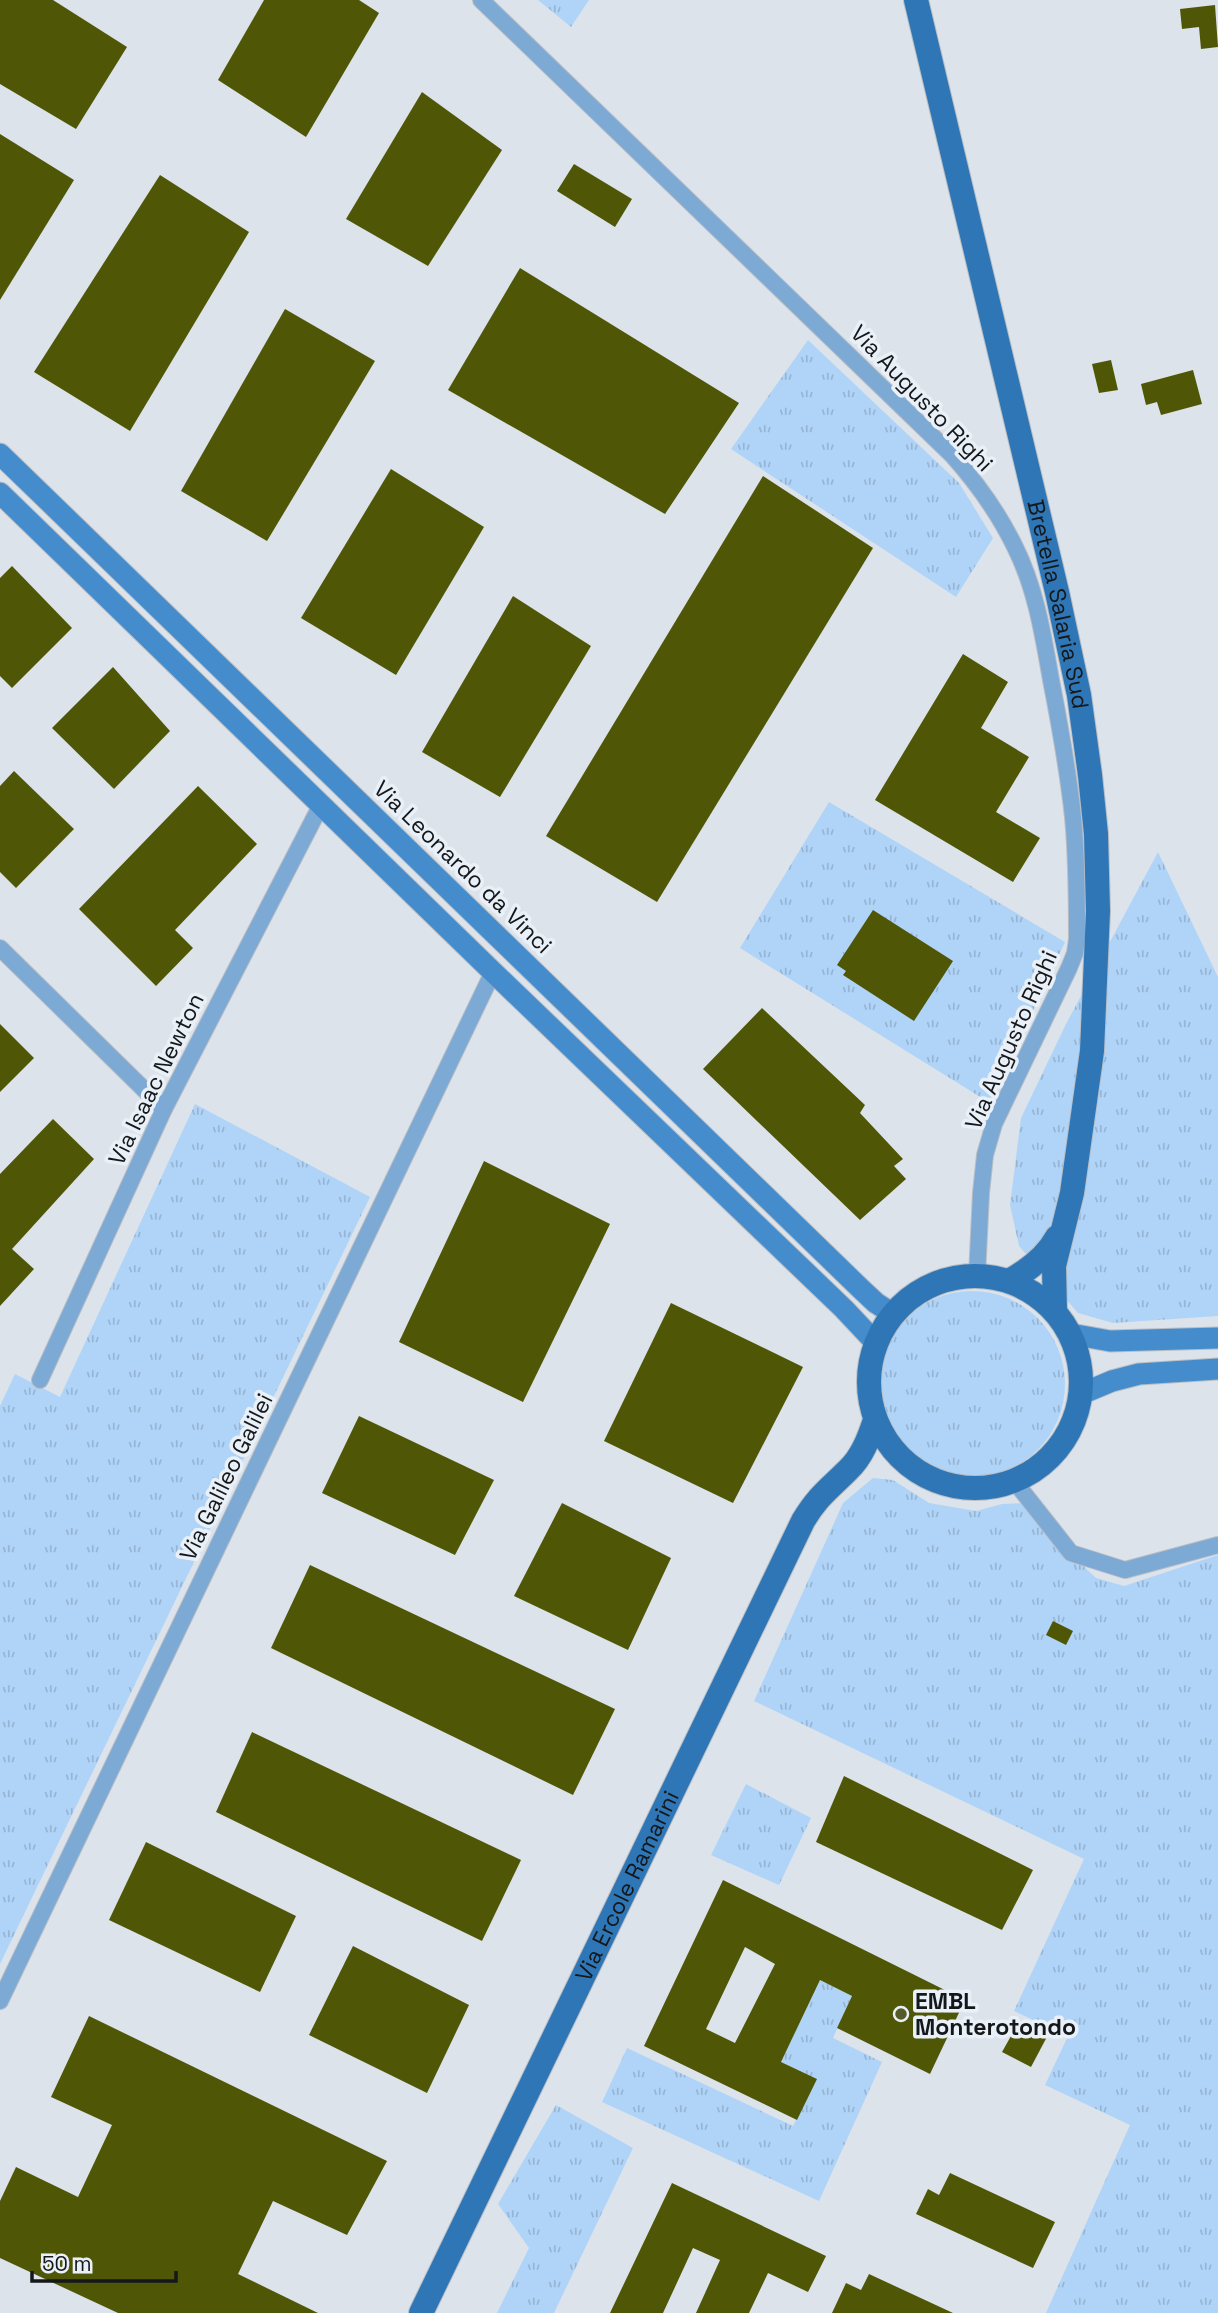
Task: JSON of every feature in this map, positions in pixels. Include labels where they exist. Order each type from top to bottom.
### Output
[{"type":"main road","name":"Bretella Salaria Sud","points":[[916,0],[1057,592],[1079,695],[1090,775],[1096,834],[1098,911],[1092,1051],[1077,1160],[1054,1266],[1055,1311]]},
{"type":"main road","name":"Via Leonardo da Vinci","points":[[0,454],[876,1303],[893,1314]]},
{"type":"main road","points":[[0,493],[844,1309],[876,1343]]},
{"type":"main road","name":"Bretella Salaria Sud","points":[[1009,1281],[1040,1260],[1055,1241],[1064,1220]]},
{"type":"main road","points":[[978,1276],[1009,1281],[1034,1293],[1055,1311],[1070,1334],[1080,1363],[1082,1394],[1074,1422],[1060,1447],[1040,1467],[1015,1482],[987,1489],[958,1488],[931,1480],[906,1465],[887,1444],[874,1420],[869,1395],[869,1368],[876,1343],[893,1314],[918,1292],[949,1279],[978,1276]]},
{"type":"main road","points":[[1070,1334],[1110,1340],[1218,1338]]},
{"type":"main road","points":[[1082,1394],[1112,1381],[1139,1374],[1218,1369]]},
{"type":"main road","name":"Via Ercole Ramarini","points":[[421,2313],[803,1521],[818,1498],[849,1470],[861,1453],[874,1420]]},
{"type":"main road","name":"Via Ercole Ramarini","points":[[849,1470],[887,1462],[906,1465]]},
{"type":"street","name":"Via Augusto Righi","points":[[481,0],[952,455],[992,507],[1016,547],[1036,600],[1068,780],[1073,820],[1077,939],[1069,968],[994,1124],[985,1155],[978,1276]]},
{"type":"street","name":"Via Isaac Newton","points":[[40,1380],[164,1109],[322,803]]},
{"type":"street","points":[[0,948],[164,1109]]},
{"type":"street","name":"Via Galileo Galilei","points":[[0,2001],[493,972]]},
{"type":"street","points":[[1015,1482],[1071,1553],[1125,1570],[1218,1545]]},
{"type":"green space","points":[[538,0],[589,0],[571,27]]},
{"type":"green space","points":[[808,340],[959,483],[993,538],[956,597],[731,449]]},
{"type":"green space","points":[[829,802],[1065,942],[990,1103],[740,948]]},
{"type":"green space","points":[[1158,852],[1218,977],[1218,1316],[1113,1323],[1078,1313],[1019,1246],[1010,1205],[1021,1118],[1066,1024]]},
{"type":"green space","points":[[195,1104],[370,1197],[0,1964],[0,1406],[15,1374],[60,1397]]},
{"type":"green space","points":[[972,1291],[990,1292],[1008,1298],[1024,1306],[1038,1318],[1050,1332],[1058,1348],[1064,1366],[1064,1402],[1058,1420],[1050,1436],[1038,1450],[1024,1462],[1008,1470],[990,1476],[972,1477],[954,1476],[936,1470],[920,1462],[906,1450],[894,1436],[886,1420],[880,1402],[879,1384],[880,1366],[886,1348],[894,1332],[906,1318],[920,1306],[936,1298],[954,1292]]},
{"type":"green space","points":[[873,1478],[893,1480],[929,1503],[976,1511],[1002,1504],[1025,1503],[1056,1540],[1096,1578],[1124,1586],[1218,1555],[1218,2313],[1046,2313],[1130,2125],[1045,2085],[1068,2036],[1014,2011],[1084,1859],[754,1701],[843,1503]]},
{"type":"green space","points":[[746,1784],[811,1818],[779,1885],[711,1855]]},
{"type":"green space","points":[[820,1980],[852,1996],[833,2038],[882,2062],[819,2201],[602,2102],[627,2048],[793,2126],[817,2079],[781,2062]]},
{"type":"green space","points":[[556,2105],[633,2148],[554,2313],[497,2313],[529,2248],[498,2204]]},
{"type":"building","points":[[0,0],[53,0],[127,47],[76,129],[0,84]]},
{"type":"building","points":[[264,0],[359,0],[379,13],[306,137],[218,80]]},
{"type":"building","points":[[1215,5],[1218,47],[1201,49],[1199,27],[1182,29],[1180,9]]},
{"type":"building","points":[[422,92],[502,150],[428,266],[346,219]]},
{"type":"building","points":[[0,134],[74,180],[0,300]]},
{"type":"building","points":[[574,164],[632,199],[615,227],[557,191]]},
{"type":"building","points":[[160,175],[249,232],[130,431],[34,372]]},
{"type":"building","points":[[520,268],[739,403],[665,514],[448,390]]},
{"type":"building","points":[[285,309],[375,361],[267,541],[181,491]]},
{"type":"building","points":[[1111,360],[1118,390],[1099,393],[1092,364]]},
{"type":"building","points":[[1193,370],[1202,404],[1161,415],[1157,402],[1146,405],[1141,384]]},
{"type":"building","points":[[391,469],[484,527],[396,675],[301,618]]},
{"type":"building","points":[[763,476],[873,548],[657,902],[546,836]]},
{"type":"building","points":[[12,566],[72,628],[12,688],[0,676],[0,578]]},
{"type":"building","points":[[513,596],[591,646],[500,797],[422,752]]},
{"type":"building","points":[[963,654],[1008,682],[981,728],[1029,757],[996,812],[1040,838],[1013,882],[875,800]]},
{"type":"building","points":[[113,667],[170,731],[114,789],[52,728]]},
{"type":"building","points":[[14,771],[74,829],[16,888],[0,872],[0,786]]},
{"type":"building","points":[[198,786],[257,844],[175,930],[193,948],[156,986],[79,909]]},
{"type":"building","points":[[873,910],[953,961],[914,1021],[843,975],[846,971],[837,965]]},
{"type":"building","points":[[762,1008],[865,1105],[860,1113],[903,1159],[894,1166],[906,1179],[860,1220],[703,1069]]},
{"type":"building","points":[[0,1024],[34,1058],[0,1092]]},
{"type":"building","points":[[53,1119],[94,1159],[12,1249],[34,1269],[0,1306],[0,1174]]},
{"type":"building","points":[[484,1161],[610,1224],[523,1402],[399,1342]]},
{"type":"building","points":[[671,1303],[803,1367],[733,1503],[604,1441]]},
{"type":"building","points":[[359,1416],[494,1480],[455,1555],[322,1493]]},
{"type":"building","points":[[562,1503],[671,1558],[628,1650],[514,1596]]},
{"type":"building","points":[[310,1565],[615,1709],[573,1795],[271,1648]]},
{"type":"building","points":[[1053,1621],[1073,1631],[1066,1645],[1046,1635]]},
{"type":"building","points":[[252,1732],[521,1860],[482,1941],[216,1812]]},
{"type":"building","points":[[844,1776],[1033,1870],[1002,1930],[816,1842]]},
{"type":"building","points":[[146,1842],[296,1916],[260,1992],[109,1920]]},
{"type":"building","name":"EMBL Monterotondo","points":[[723,1880],[965,2000],[930,2074],[837,2028],[852,1996],[820,1980],[781,2062],[817,2079],[797,2120],[644,2046]],"holes":[[[745,1947],[775,1964],[735,2043],[706,2029]]]},
{"type":"building","points":[[353,1946],[469,2005],[427,2093],[309,2035]]},
{"type":"building","points":[[89,2016],[387,2161],[347,2235],[273,2201],[238,2274],[318,2313],[118,2313],[0,2258],[0,2201],[16,2167],[78,2197],[112,2125],[51,2097]]},
{"type":"building","points":[[1020,2020],[1049,2033],[1031,2067],[1002,2052]]},
{"type":"building","points":[[950,2173],[1055,2222],[1033,2268],[916,2214],[928,2189],[939,2195]]},
{"type":"building","points":[[672,2183],[826,2256],[808,2292],[768,2273],[749,2313],[696,2313],[720,2260],[693,2248],[663,2313],[610,2313]]},
{"type":"building","points":[[869,2274],[953,2313],[832,2313],[846,2283],[861,2290]]},
{"type":"place","name":"EMBL Monterotondo","points":[[901,2014]]}]
